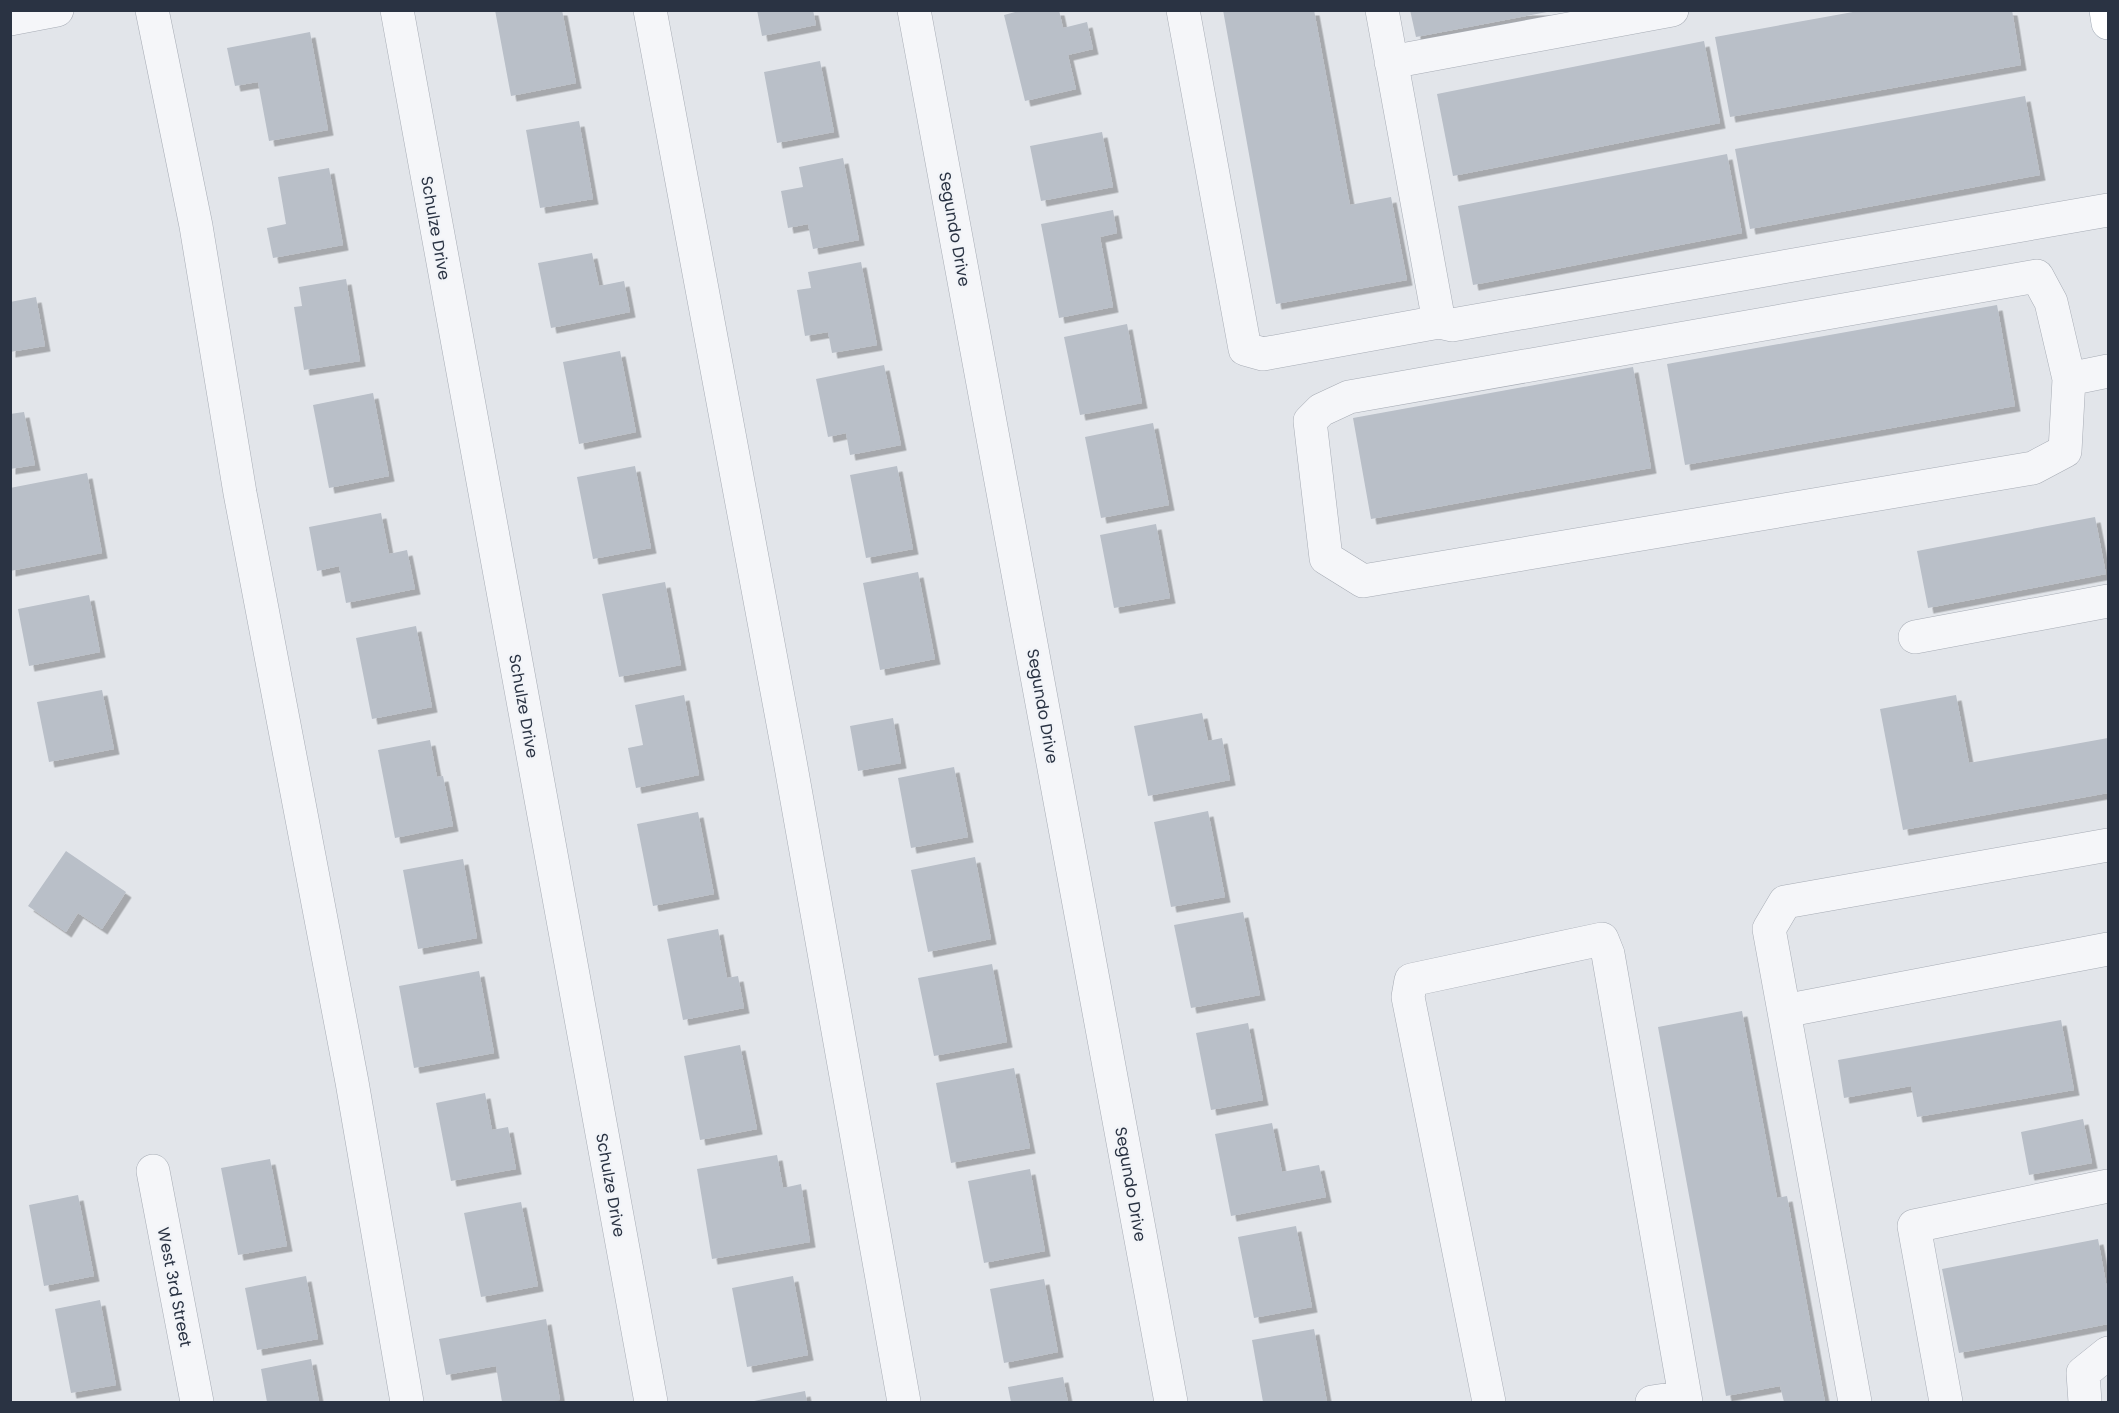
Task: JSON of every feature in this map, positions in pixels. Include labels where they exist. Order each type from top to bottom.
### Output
[{"type":"main road","points":[[2106,10],[2109,23]]},
{"type":"street","points":[[10,20],[57,10]]},
{"type":"street","points":[[152,10],[196,226],[240,493],[352,1082],[407,1402]]},
{"type":"street","name":"Schulze Drive","points":[[397,10],[651,1402]]},
{"type":"street","points":[[650,10],[790,761],[904,1402]]},
{"type":"street","name":"Segundo Drive","points":[[914,10],[1171,1402]]},
{"type":"street","points":[[1183,10],[1245,349],[1263,354],[1439,322],[1452,325],[2109,210]]},
{"type":"street","points":[[1382,10],[1439,322]]},
{"type":"street","points":[[1391,62],[1672,10]]},
{"type":"street","points":[[2037,276],[2051,302],[2069,379],[2065,451],[2033,468],[1363,581],[1326,558],[1310,421],[1321,410],[1349,397],[2037,276]]},
{"type":"street","points":[[2069,379],[2109,371]]},
{"type":"street","points":[[1915,637],[2109,601]]},
{"type":"street","points":[[1855,1402],[1769,929],[1785,902],[2109,845]]},
{"type":"street","points":[[1489,1402],[1408,997],[1411,980],[1602,939],[1610,965],[1685,1400],[1652,1402]]},
{"type":"street","points":[[1784,1011],[2109,949]]},
{"type":"street","name":"West 3rd Street","points":[[153,1171],[197,1402]]},
{"type":"street","points":[[1946,1402],[1914,1226],[2109,1186]]},
{"type":"street","points":[[2085,1402],[2083,1373],[2109,1353]]},
{"type":"building","points":[[495,10],[562,10],[576,83],[511,96]]},
{"type":"building","points":[[757,10],[813,10],[816,25],[762,36]]},
{"type":"building","points":[[1023,10],[1059,10],[1063,28],[1087,22],[1093,49],[1068,55],[1076,89],[1025,101],[1004,15]]},
{"type":"building","points":[[1223,10],[1314,10],[1350,205],[1391,197],[1407,280],[1276,304]]},
{"type":"building","points":[[1410,10],[1547,10],[1547,12],[1416,37]]},
{"type":"building","points":[[1864,10],[2012,10],[2021,65],[1730,117],[1715,37]]},
{"type":"building","points":[[310,32],[328,130],[269,141],[258,82],[235,86],[227,48]]},
{"type":"building","points":[[1704,41],[1720,123],[1453,176],[1437,94]]},
{"type":"building","points":[[820,61],[834,132],[777,143],[764,72]]},
{"type":"building","points":[[2025,96],[2040,175],[1750,229],[1735,149]]},
{"type":"building","points":[[579,121],[593,199],[540,208],[526,130]]},
{"type":"building","points":[[1102,132],[1113,187],[1041,201],[1030,146]]},
{"type":"building","points":[[1727,154],[1742,233],[1473,285],[1458,206]]},
{"type":"building","points":[[843,158],[859,240],[813,249],[808,224],[788,228],[781,191],[803,187],[799,167]]},
{"type":"building","points":[[329,168],[343,245],[273,258],[267,228],[286,224],[278,177]]},
{"type":"building","points":[[1113,210],[1117,233],[1100,237],[1113,307],[1059,318],[1041,224]]},
{"type":"building","points":[[592,253],[599,286],[624,281],[630,312],[551,328],[538,263]]},
{"type":"building","points":[[861,262],[877,345],[832,353],[828,332],[805,336],[797,290],[811,288],[808,272]]},
{"type":"building","points":[[346,279],[360,361],[304,370],[294,307],[302,306],[299,287]]},
{"type":"building","points":[[36,297],[45,346],[10,352],[10,302]]},
{"type":"building","points":[[1997,305],[2015,406],[1685,465],[1667,364]]},
{"type":"building","points":[[1127,324],[1142,403],[1080,415],[1064,337]]},
{"type":"building","points":[[620,351],[636,432],[579,444],[563,362]]},
{"type":"building","points":[[884,365],[901,445],[850,455],[846,433],[828,437],[816,379]]},
{"type":"building","points":[[1633,367],[1651,468],[1371,519],[1353,418]]},
{"type":"building","points":[[373,393],[389,476],[329,488],[313,405]]},
{"type":"building","points":[[24,412],[35,465],[10,469],[10,414]]},
{"type":"building","points":[[1153,423],[1169,505],[1101,518],[1085,437]]},
{"type":"building","points":[[635,466],[651,548],[593,559],[577,477]]},
{"type":"building","points":[[897,466],[913,549],[866,558],[850,475]]},
{"type":"building","points":[[87,473],[102,553],[10,571],[10,488]]},
{"type":"building","points":[[381,513],[389,554],[407,550],[415,589],[346,603],[339,566],[317,571],[309,527]]},
{"type":"building","points":[[2095,517],[2106,574],[1928,608],[1917,551]]},
{"type":"building","points":[[1156,524],[1170,598],[1114,608],[1100,535]]},
{"type":"building","points":[[918,572],[935,659],[880,670],[863,583]]},
{"type":"building","points":[[665,582],[681,665],[619,677],[602,594]]},
{"type":"building","points":[[89,595],[100,652],[29,666],[18,609]]},
{"type":"building","points":[[416,626],[432,707],[372,719],[356,638]]},
{"type":"building","points":[[102,690],[114,749],[49,762],[37,702]]},
{"type":"building","points":[[684,695],[699,775],[636,788],[628,748],[643,745],[635,705]]},
{"type":"building","points":[[1956,695],[1969,763],[2108,738],[2108,793],[1903,830],[1880,709]]},
{"type":"building","points":[[1202,713],[1208,741],[1222,738],[1230,780],[1148,796],[1134,726]]},
{"type":"building","points":[[893,718],[901,763],[858,771],[850,726]]},
{"type":"building","points":[[430,740],[437,777],[443,776],[453,826],[395,838],[378,750]]},
{"type":"building","points":[[954,767],[968,837],[911,848],[898,778]]},
{"type":"building","points":[[1208,811],[1225,897],[1171,907],[1154,822]]},
{"type":"building","points":[[698,812],[714,894],[653,906],[637,824]]},
{"type":"building","points":[[66,851],[126,892],[102,929],[78,913],[66,932],[28,906]]},
{"type":"building","points":[[975,857],[991,939],[928,952],[911,870]]},
{"type":"building","points":[[463,859],[477,938],[418,949],[403,870]]},
{"type":"building","points":[[1243,912],[1260,995],[1191,1008],[1174,925]]},
{"type":"building","points":[[718,929],[727,978],[738,976],[744,1008],[683,1020],[667,939]]},
{"type":"building","points":[[992,964],[1007,1042],[934,1056],[918,978]]},
{"type":"building","points":[[479,971],[494,1053],[414,1068],[399,986]]},
{"type":"building","points":[[1742,1011],[1777,1198],[1787,1196],[1825,1402],[1784,1402],[1780,1386],[1726,1396],[1658,1027]]},
{"type":"building","points":[[2061,1020],[2074,1090],[1917,1117],[1911,1086],[1844,1098],[1838,1060]]},
{"type":"building","points":[[1248,1023],[1263,1100],[1211,1110],[1196,1033]]},
{"type":"building","points":[[740,1045],[757,1129],[700,1140],[684,1056]]},
{"type":"building","points":[[1014,1068],[1030,1148],[951,1163],[936,1083]]},
{"type":"building","points":[[485,1093],[492,1130],[508,1127],[516,1169],[451,1181],[436,1103]]},
{"type":"building","points":[[2083,1119],[2092,1163],[2029,1175],[2021,1132]]},
{"type":"building","points":[[1272,1123],[1282,1172],[1319,1165],[1326,1197],[1231,1216],[1215,1134]]},
{"type":"building","points":[[777,1155],[783,1188],[801,1184],[810,1242],[712,1259],[697,1169]]},
{"type":"building","points":[[270,1159],[287,1246],[238,1255],[221,1168]]},
{"type":"building","points":[[1030,1169],[1045,1251],[984,1263],[968,1181]]},
{"type":"building","points":[[78,1195],[94,1276],[44,1286],[29,1205]]},
{"type":"building","points":[[521,1202],[538,1286],[481,1297],[464,1213]]},
{"type":"building","points":[[1296,1226],[1312,1307],[1254,1318],[1238,1237]]},
{"type":"building","points":[[2098,1239],[2108,1294],[2108,1324],[1959,1353],[1942,1269]]},
{"type":"building","points":[[306,1276],[318,1339],[257,1350],[245,1288]]},
{"type":"building","points":[[793,1276],[808,1355],[747,1367],[732,1288]]},
{"type":"building","points":[[1044,1279],[1058,1352],[1004,1363],[990,1289]]},
{"type":"building","points":[[100,1300],[116,1385],[71,1393],[55,1309]]},
{"type":"building","points":[[546,1319],[560,1400],[502,1402],[496,1366],[446,1375],[439,1339]]},
{"type":"building","points":[[1314,1329],[1327,1402],[1263,1402],[1252,1340]]},
{"type":"building","points":[[311,1359],[319,1402],[267,1402],[261,1369]]},
{"type":"building","points":[[1063,1377],[1068,1402],[1011,1402],[1008,1387]]},
{"type":"building","points":[[805,1391],[807,1402],[754,1402],[754,1401]]}]
